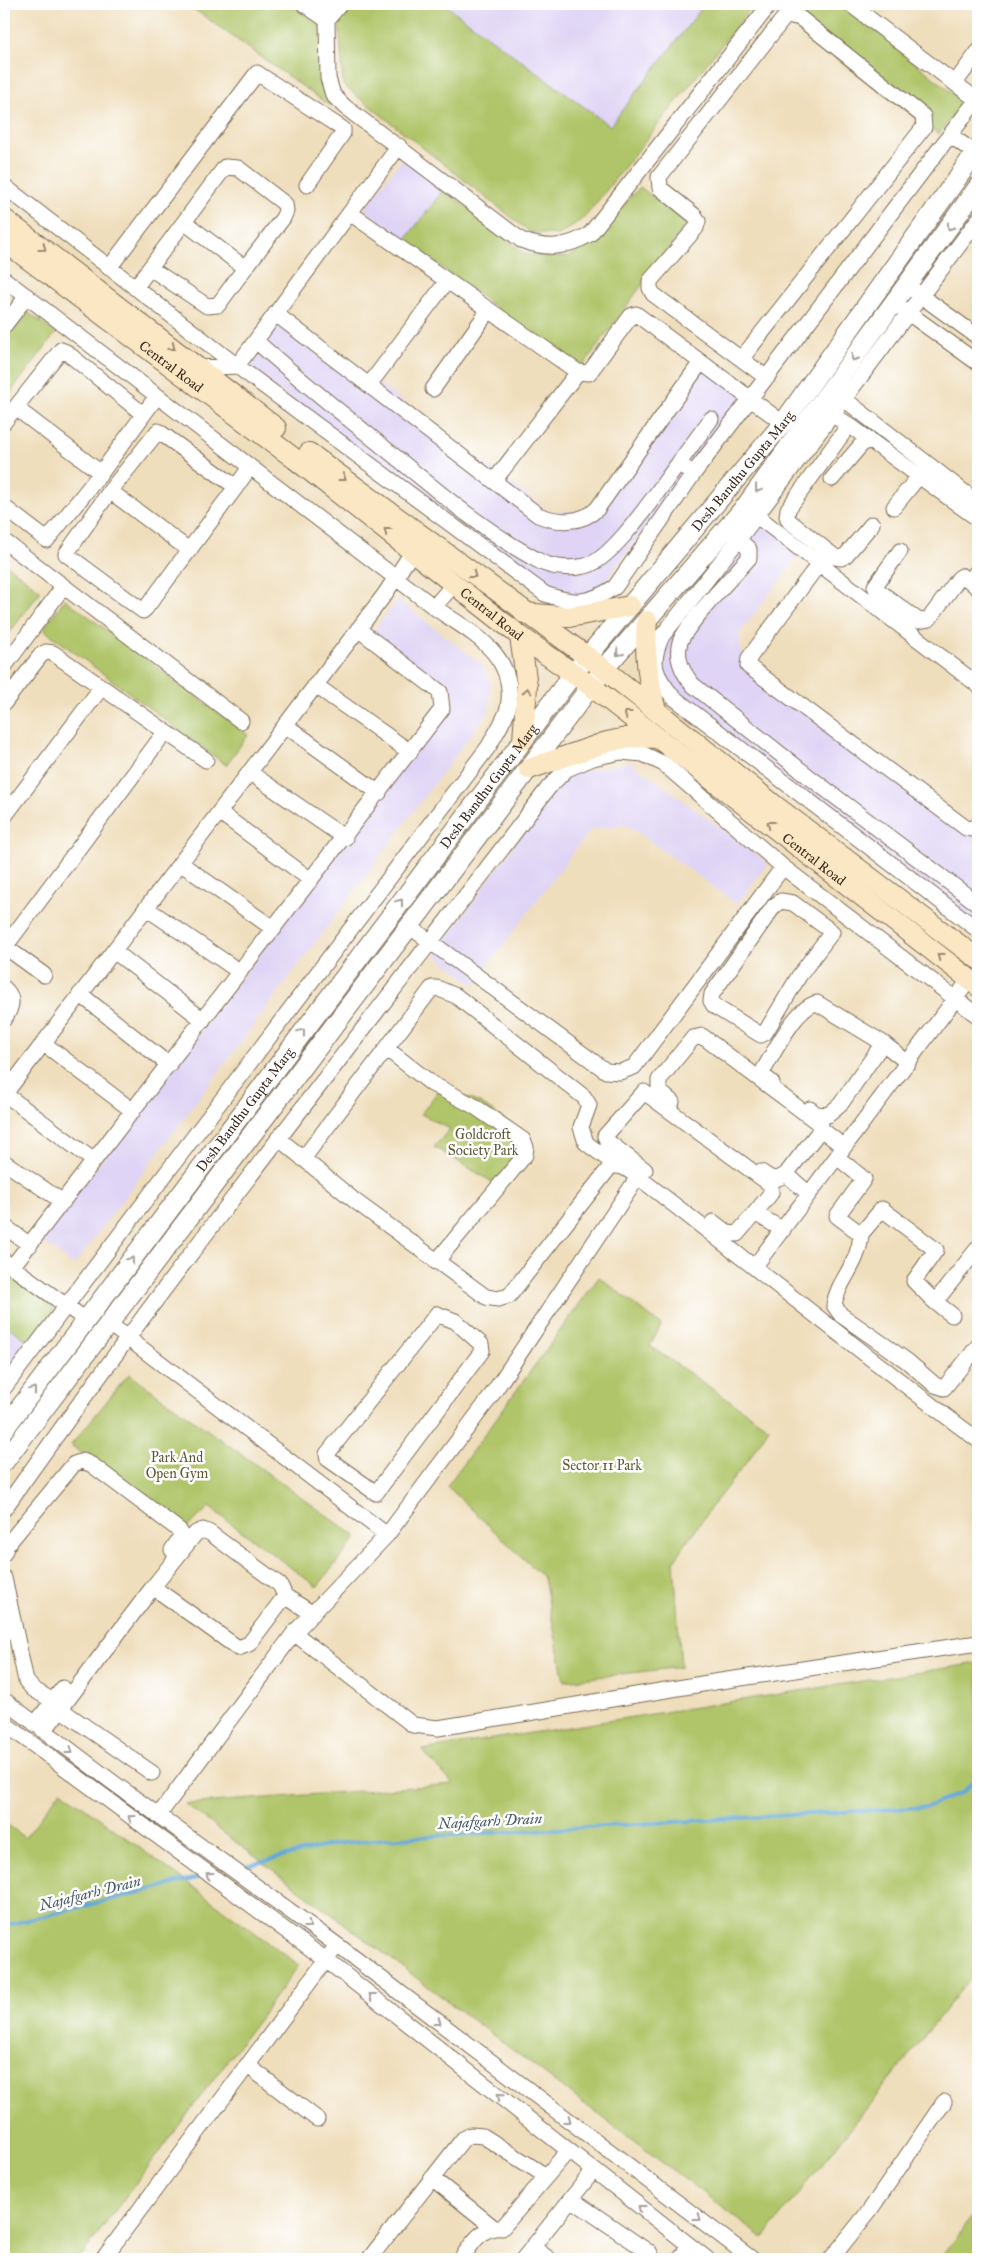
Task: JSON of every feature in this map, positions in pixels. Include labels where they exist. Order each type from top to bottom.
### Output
[{"type":"main road","name":"Central Road","points":[[4,219],[198,368],[524,613],[587,657],[778,808],[978,959]]},
{"type":"main road","name":"Central Road","points":[[4,241],[295,459],[520,636],[591,686],[974,982]]},
{"type":"main road","points":[[524,613],[569,617],[630,606]]},
{"type":"main road","points":[[646,621],[644,646],[647,674],[656,711]]},
{"type":"main road","points":[[520,636],[527,686],[523,740]]},
{"type":"main road","points":[[529,769],[607,742],[631,738],[658,738]]},
{"type":"street","points":[[304,4],[326,20]]},
{"type":"street","points":[[340,4],[326,20],[328,78],[333,95],[352,112],[521,240],[538,246],[558,248],[576,242],[590,234],[770,4]]},
{"type":"street","points":[[4,186],[238,366],[545,594],[567,602],[583,602],[600,597],[615,587],[694,473],[978,99],[850,4]]},
{"type":"street","points":[[742,358],[924,127],[923,116],[800,18],[792,16],[784,18],[659,177],[660,188],[695,216],[698,221],[696,228],[650,281],[650,288],[653,294],[767,378]]},
{"type":"street","points":[[955,83],[978,52]]},
{"type":"street","points":[[110,268],[254,74],[261,74],[340,128],[343,133],[307,185]]},
{"type":"street","points":[[340,128],[352,112]]},
{"type":"street","points":[[924,127],[977,151]]},
{"type":"street","points":[[238,366],[399,146]]},
{"type":"street","name":"Desh Bandhu Gupta Marg","points":[[4,1429],[573,674],[783,423],[977,151]]},
{"type":"street","points":[[136,288],[150,268],[225,167],[238,168],[285,204],[286,211],[218,305],[207,306],[150,268]]},
{"type":"street","name":"Desh Bandhu Gupta Marg","points":[[4,1462],[591,686],[646,621],[732,534],[750,512],[914,291],[978,187]]},
{"type":"street","points":[[350,213],[578,372],[590,373],[636,314],[783,423]]},
{"type":"street","points":[[978,220],[914,291],[978,337]]},
{"type":"street","points":[[184,222],[245,268]]},
{"type":"street","points":[[4,279],[434,607],[485,642],[500,658],[509,682],[508,709],[489,746],[4,1388]]},
{"type":"street","points":[[369,385],[447,281]]},
{"type":"street","points":[[4,326],[27,296]]},
{"type":"street","points":[[901,308],[978,363]]},
{"type":"street","points":[[433,389],[489,310]]},
{"type":"street","points":[[272,318],[369,385],[538,514],[550,520],[575,520],[591,515],[706,367]]},
{"type":"street","points":[[256,341],[280,363],[430,485],[493,531],[542,562],[566,568],[587,566],[610,553],[711,419]]},
{"type":"street","points":[[4,422],[61,350],[144,414]]},
{"type":"street","points":[[198,368],[238,366]]},
{"type":"street","points":[[494,481],[578,372]]},
{"type":"street","points":[[838,394],[978,503]]},
{"type":"street","points":[[31,562],[101,473],[157,396]]},
{"type":"street","points":[[16,408],[101,473]]},
{"type":"street","points":[[826,410],[978,519]]},
{"type":"street","points":[[850,426],[788,509],[787,516],[789,521],[835,557],[841,558],[846,555],[872,524]]},
{"type":"street","points":[[50,577],[110,490],[158,430],[236,486]]},
{"type":"street","points":[[832,479],[866,438]]},
{"type":"street","points":[[678,464],[694,473]]},
{"type":"street","points":[[66,554],[143,611],[250,467]]},
{"type":"street","points":[[894,506],[919,476]]},
{"type":"street","points":[[419,500],[430,485]]},
{"type":"street","points":[[110,490],[189,550]]},
{"type":"street","points":[[4,507],[47,540]]},
{"type":"street","points":[[750,512],[978,685]]},
{"type":"street","points":[[978,904],[800,770],[693,685],[683,672],[679,660],[680,643],[688,629],[749,558],[749,549],[732,534],[662,636],[655,652],[655,669],[660,682],[674,697],[978,930]]},
{"type":"street","points":[[4,541],[241,722]]},
{"type":"street","points":[[94,1161],[4,1094],[358,629],[396,578],[413,551]]},
{"type":"street","points":[[900,551],[875,586],[876,589],[919,621],[929,619],[958,578],[962,576],[975,580]]},
{"type":"street","points":[[818,565],[749,658],[748,666],[966,828],[972,829],[978,825]]},
{"type":"street","points":[[434,607],[454,584]]},
{"type":"street","points":[[4,667],[63,586]]},
{"type":"street","points":[[86,1320],[8,1264],[30,1245],[442,709],[440,692],[358,629]]},
{"type":"street","points":[[4,703],[41,655],[46,652],[53,653],[206,760]]},
{"type":"street","points":[[315,685],[410,752]]},
{"type":"street","points":[[4,816],[102,688]]},
{"type":"street","points":[[285,725],[379,793]]},
{"type":"street","points":[[44,975],[4,947],[165,732]]},
{"type":"street","points":[[4,1510],[128,1338],[278,1138],[432,941],[549,787],[567,769],[593,758],[621,752],[643,754],[664,764],[783,867],[978,1016]]},
{"type":"street","points":[[249,772],[344,838]]},
{"type":"street","points":[[218,812],[312,880]]},
{"type":"street","points":[[180,863],[274,929]]},
{"type":"street","points":[[409,926],[432,941],[606,1071],[620,1072],[634,1068],[783,867]]},
{"type":"street","points":[[952,911],[965,894]]},
{"type":"street","points":[[832,932],[793,903],[781,901],[774,906],[712,994],[711,1001],[714,1006],[761,1036],[766,1033],[800,976],[832,932],[845,913]]},
{"type":"street","points":[[146,908],[240,972]]},
{"type":"street","points":[[114,951],[203,1020]]},
{"type":"street","points":[[755,1266],[956,998],[974,982]]},
{"type":"street","points":[[4,988],[12,1001],[10,1010],[4,1019]]},
{"type":"street","points":[[303,1159],[432,988],[438,988],[456,996],[584,1097],[589,1105],[581,1128],[586,1143],[616,1165],[627,1168],[978,1440]]},
{"type":"street","points":[[80,994],[169,1065]]},
{"type":"street","points":[[883,1043],[840,1105],[828,1115],[816,1114],[762,1074],[796,1017],[809,1004],[816,1003],[827,1007],[883,1043],[908,1063]]},
{"type":"street","points":[[821,1128],[786,1174],[776,1180],[771,1179],[659,1091],[659,1080],[693,1038],[702,1036],[818,1121],[821,1128],[864,1179],[837,1216],[861,1234]]},
{"type":"street","points":[[43,1043],[133,1111]]},
{"type":"street","points":[[387,1049],[432,1084],[504,1126],[524,1140],[526,1147],[525,1155],[436,1262]]},
{"type":"street","points":[[644,1092],[648,1094],[771,1185],[771,1193],[755,1212],[737,1234],[727,1233],[607,1141],[607,1132],[640,1095],[644,1092]]},
{"type":"street","points":[[278,1138],[436,1262],[486,1296],[498,1299],[509,1296],[610,1167],[616,1165]]},
{"type":"street","points":[[4,1162],[63,1202]]},
{"type":"street","points":[[786,1174],[809,1194]]},
{"type":"street","points":[[158,1816],[294,1633],[388,1535],[490,1399],[638,1177]]},
{"type":"street","points":[[952,1315],[935,1302],[914,1280],[936,1250],[882,1209],[861,1234],[860,1249],[836,1295],[834,1305],[841,1315],[907,1361],[935,1385],[944,1388],[978,1346]]},
{"type":"street","points":[[755,1212],[782,1230]]},
{"type":"street","points":[[4,1226],[30,1245]]},
{"type":"street","points":[[935,1302],[978,1248]]},
{"type":"street","points":[[358,1512],[376,1493],[482,1351],[481,1344],[454,1321],[437,1314],[327,1454],[328,1459],[376,1493]]},
{"type":"street","points":[[108,1323],[388,1535]]},
{"type":"street","points":[[4,1553],[7,1545],[74,1464],[83,1461],[92,1464],[179,1530],[182,1535],[40,1727]]},
{"type":"street","points":[[57,1705],[196,1533],[203,1530],[280,1585],[284,1596],[313,1614]]},
{"type":"street","points":[[4,1578],[24,1676],[33,1689],[152,1773]]},
{"type":"street","points":[[153,1587],[238,1648],[249,1644],[284,1596]]},
{"type":"street","points":[[294,1633],[414,1725],[438,1728],[714,1682],[978,1643]]},
{"type":"street","points":[[4,1700],[158,1816],[337,1946],[752,2259]]},
{"type":"street","points":[[4,1722],[326,1960],[707,2259]]},
{"type":"street","points":[[103,2259],[337,1946]]},
{"type":"street","points":[[247,2065],[317,2119]]},
{"type":"street","points":[[831,2259],[870,2210],[944,2102]]},
{"type":"street","points":[[369,2259],[463,2139],[471,2135],[483,2136],[546,2176]]},
{"type":"street","points":[[432,2178],[493,2227],[502,2228],[568,2151]]},
{"type":"street","points":[[549,2259],[528,2253],[594,2170]]},
{"type":"street","points":[[571,2199],[650,2253],[652,2259]]},
{"type":"street","points":[[461,2259],[481,2233],[493,2227]]},
{"type":"street","points":[[680,2259],[690,2246]]},
{"type":"shaded area","points":[[444,4],[705,4],[610,126]]},
{"type":"shaded area","points":[[403,158],[444,189],[405,240],[364,209]]},
{"type":"shaded area","points":[[285,313],[549,512],[593,510],[702,364],[742,396],[598,592],[572,597],[535,582],[250,369]]},
{"type":"shaded area","points":[[758,514],[803,549],[739,634],[742,665],[978,840],[978,925],[659,688],[655,649]]},
{"type":"shaded area","points":[[398,600],[481,664],[490,680],[490,709],[74,1265],[41,1240],[445,712],[440,687],[371,633]]},
{"type":"shaded area","points":[[630,762],[768,863],[737,904],[626,824],[590,830],[474,984],[435,955],[564,775]]},
{"type":"shaded area","points":[[4,1324],[30,1342],[4,1376]]},
{"type":"green space","points":[[187,4],[291,4],[321,25],[330,106]]},
{"type":"green space","points":[[350,4],[444,4],[610,126],[705,4],[754,4],[585,217],[559,235],[530,232],[343,85],[339,18]]},
{"type":"green space","points":[[786,4],[842,4],[965,103],[938,134],[777,14]]},
{"type":"green space","points":[[640,187],[687,223],[580,370],[405,240],[444,189],[525,254],[546,257],[568,257],[584,248]]},
{"type":"green space","points":[[26,311],[56,333],[4,401],[4,341]]},
{"type":"green space","points":[[4,563],[41,591],[4,640]]},
{"type":"green space","points":[[65,599],[248,735],[226,765],[43,629]]},
{"type":"green space","name":"Goldcroft Society Park","points":[[441,1087],[482,1104],[531,1139],[494,1183],[434,1147],[450,1129],[421,1114]]},
{"type":"green space","points":[[4,1272],[54,1309],[30,1342],[4,1324]]},
{"type":"green space","name":"Sector 11 Park","points":[[599,1277],[661,1325],[650,1346],[769,1428],[749,1459],[712,1506],[674,1561],[681,1667],[564,1681],[544,1578],[447,1486]]},
{"type":"green space","name":"Park And Open Gym","points":[[129,1374],[357,1537],[317,1587],[209,1507],[185,1530],[71,1445]]},
{"type":"green space","points":[[978,1663],[978,1978],[973,1975],[763,2238],[185,1804],[453,1784],[422,1750]]},
{"type":"green space","points":[[61,1790],[299,1965],[79,2259],[4,2259],[4,1822],[25,1838]]},
{"type":"green space","points":[[978,2209],[978,2259],[940,2259]]},
{"type":"waterway","name":"Najafgarh Drain","points":[[238,1868],[334,1844],[383,1839],[927,1807],[963,1792],[978,1778]]},
{"type":"waterway","name":"Najafgarh Drain","points":[[4,1926],[205,1876]]}]
